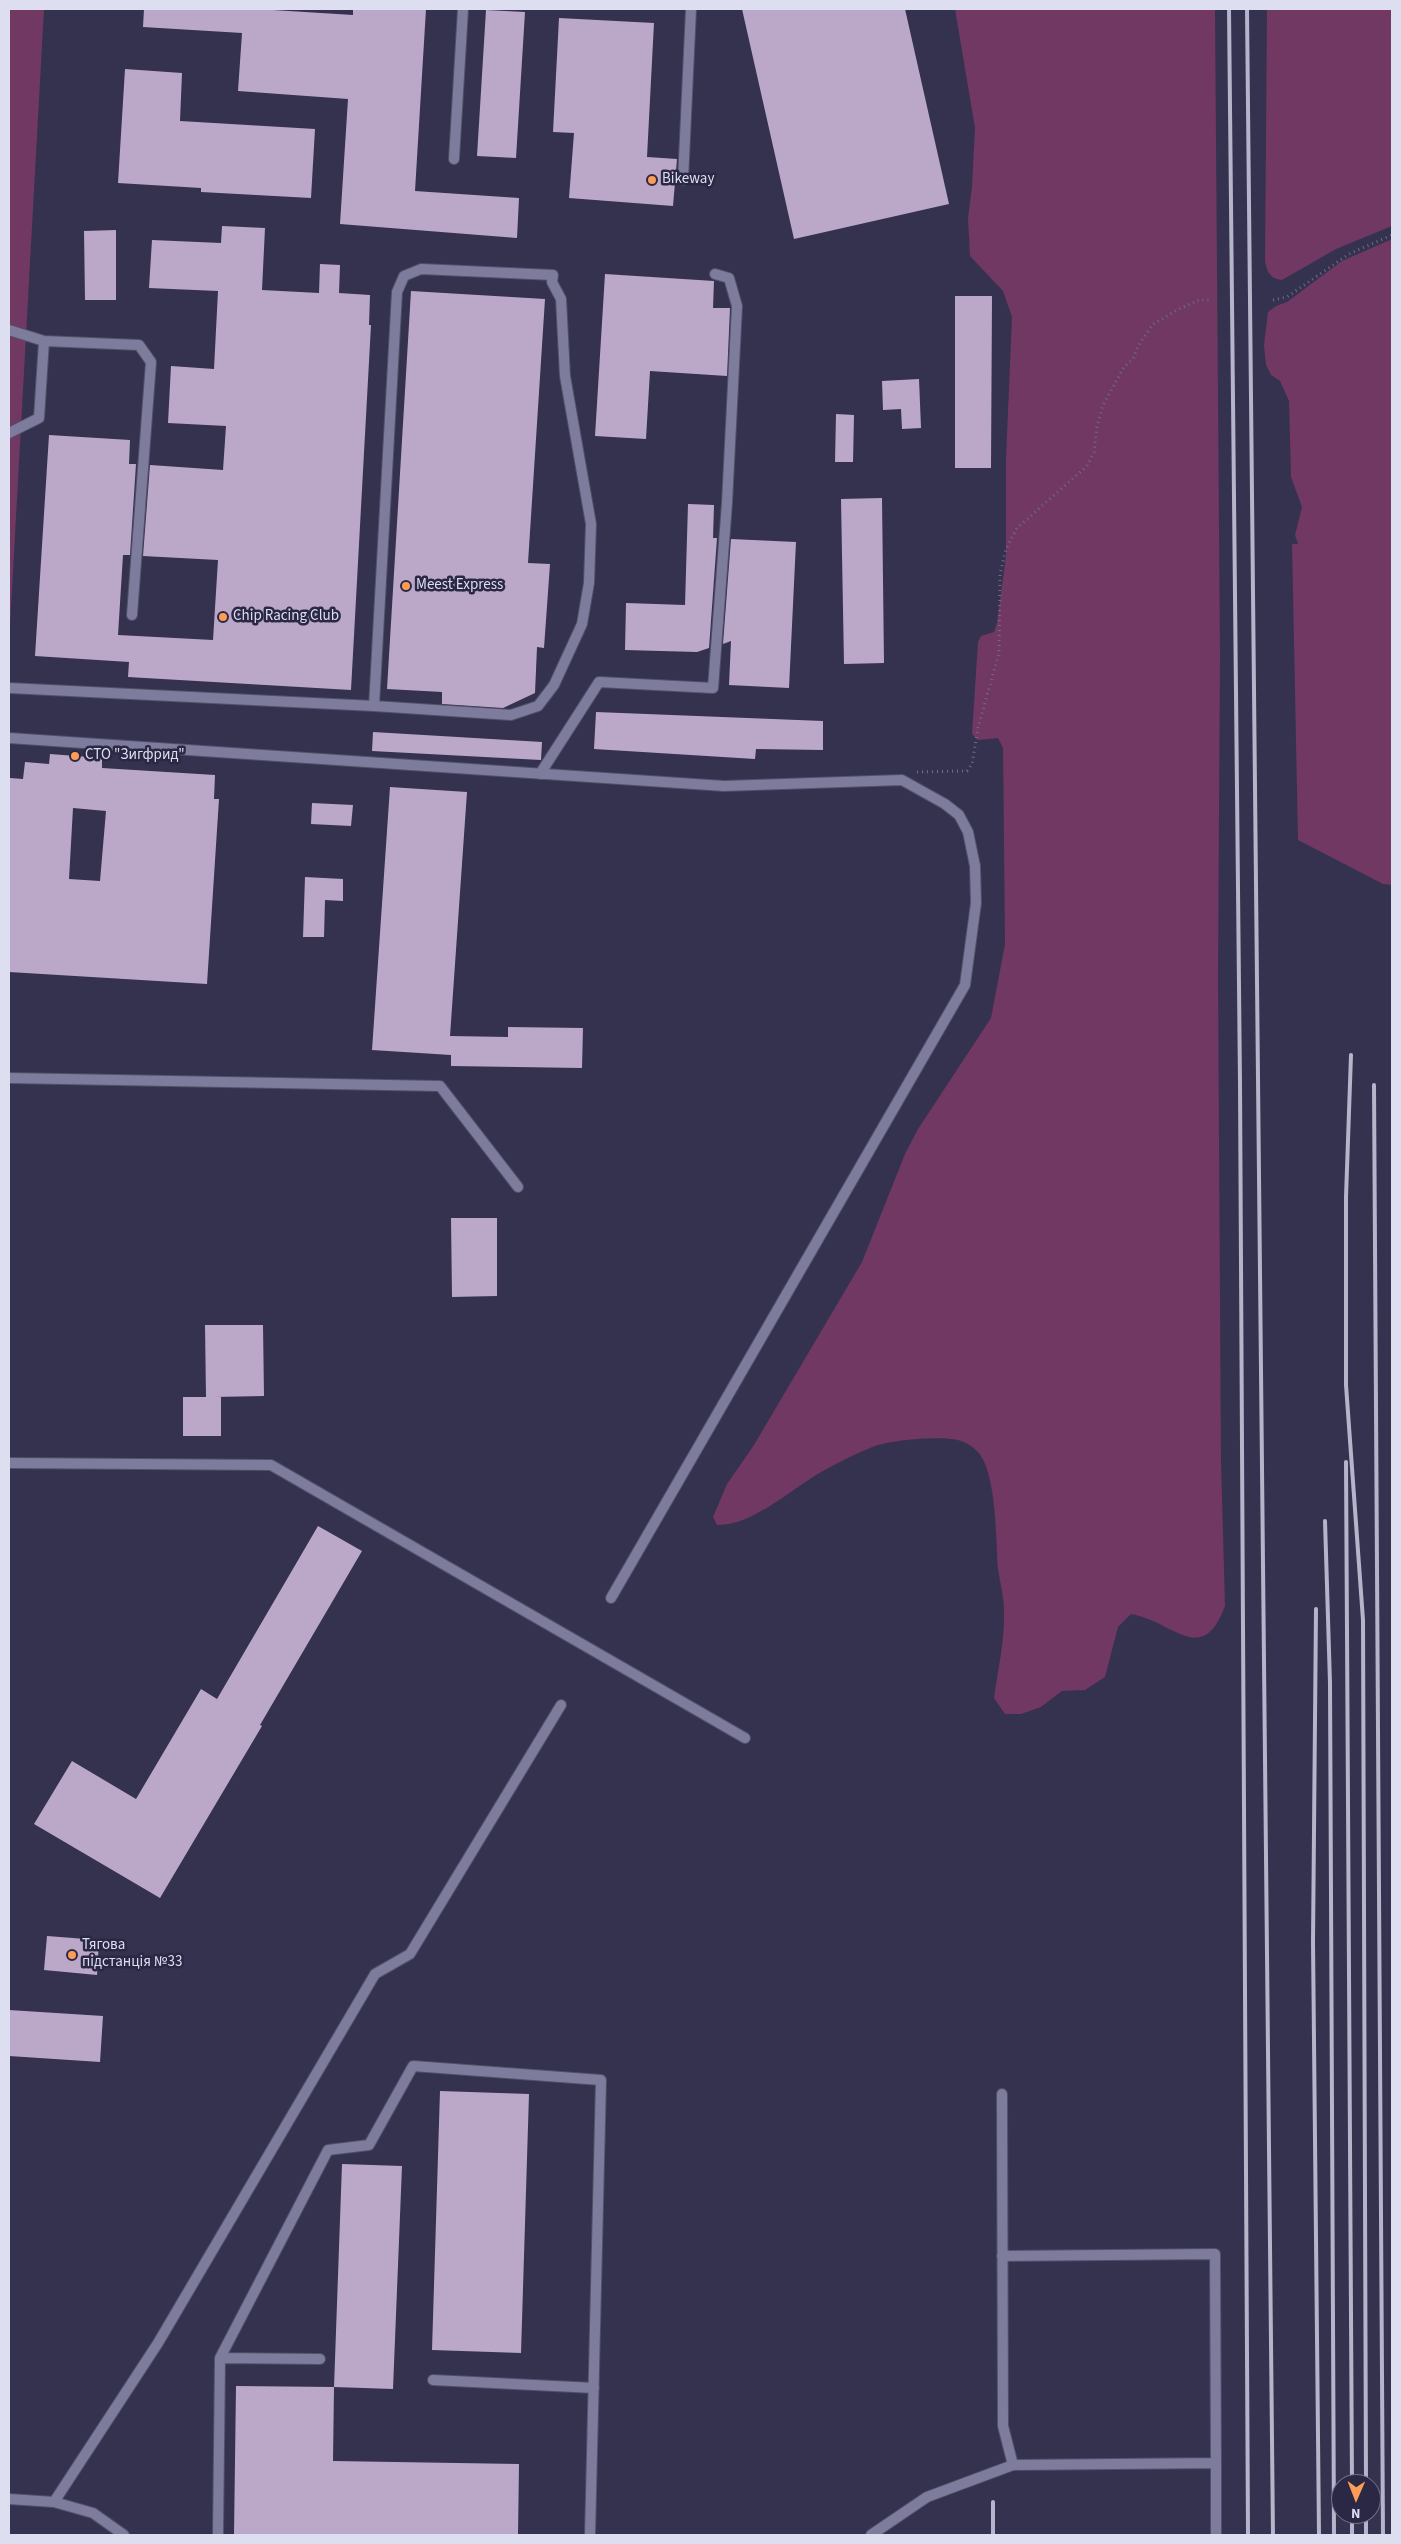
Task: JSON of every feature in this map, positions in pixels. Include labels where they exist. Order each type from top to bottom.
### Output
[{"type":"lane","points":[[454,160],[463,9]]},
{"type":"lane","points":[[683,180],[691,9]]},
{"type":"lane","points":[[9,688],[374,706],[511,715],[538,706],[554,685],[582,624],[589,583],[591,524],[565,376],[561,299],[552,282],[553,275],[421,269],[404,276],[396,292],[374,706]]},
{"type":"lane","points":[[540,774],[599,682],[713,688],[728,503],[737,306],[729,278],[714,274]]},
{"type":"lane","points":[[9,330],[44,340],[140,345],[151,362],[132,615]]},
{"type":"lane","points":[[9,433],[39,418],[44,340]]},
{"type":"lane","points":[[9,738],[724,786],[902,780],[945,804],[959,815],[968,832],[975,866],[976,903],[965,985],[611,1598]]},
{"type":"lane","points":[[9,1078],[440,1086],[518,1187]]},
{"type":"lane","points":[[9,1463],[271,1465],[745,1738]]},
{"type":"lane","points":[[54,2502],[158,2343],[375,1974],[410,1954],[561,1705]]},
{"type":"lane","points":[[218,2535],[220,2358],[328,2150],[369,2145],[413,2066],[601,2080],[590,2535]]},
{"type":"lane","points":[[1002,2094],[1003,2426],[1013,2465]]},
{"type":"lane","points":[[1002,2256],[1215,2254],[1216,2535]]},
{"type":"lane","points":[[220,2358],[320,2359]]},
{"type":"lane","points":[[433,2380],[594,2388]]},
{"type":"lane","points":[[871,2535],[927,2497],[1013,2465],[1216,2463]]},
{"type":"lane","points":[[9,2499],[54,2502],[93,2513],[124,2535]]},
{"type":"path","points":[[1273,300],[1287,297],[1349,254],[1392,235]]},
{"type":"path","points":[[902,780],[910,774],[924,770],[963,771],[969,769],[978,728],[1000,653],[1000,574],[1006,549],[1017,528],[1087,466],[1094,452],[1096,426],[1103,405],[1124,367],[1133,359],[1138,346],[1152,325],[1177,310],[1199,300],[1211,300]]},
{"type":"shaded area","points":[[9,9],[44,9],[9,644]]},
{"type":"shaded area","points":[[955,9],[1215,9],[1220,656],[1218,976],[1221,1461],[1225,1606],[1216,1624],[1207,1634],[1196,1638],[1185,1636],[1146,1618],[1131,1614],[1118,1627],[1105,1677],[1085,1690],[1062,1691],[1041,1707],[1021,1714],[1005,1714],[994,1698],[1001,1654],[1004,1611],[998,1569],[996,1525],[992,1490],[984,1461],[970,1445],[953,1439],[931,1438],[905,1440],[875,1446],[823,1471],[758,1513],[731,1524],[717,1525],[713,1517],[727,1484],[754,1445],[862,1262],[905,1154],[918,1129],[991,1018],[1005,944],[1003,748],[998,738],[978,740],[972,734],[978,642],[981,636],[994,632],[997,623],[1006,556],[1006,459],[1012,317],[1003,291],[970,256],[968,218],[972,186],[975,128]]},
{"type":"shaded area","points":[[1267,9],[1392,9],[1392,226],[1336,249],[1282,280],[1270,274],[1265,261]]},
{"type":"shaded area","points":[[1392,239],[1392,885],[1383,884],[1298,840],[1292,544],[1298,544],[1295,535],[1302,507],[1291,477],[1289,401],[1280,381],[1271,375],[1266,365],[1264,345],[1268,312],[1276,306],[1287,302],[1342,261]]},
{"type":"building","points":[[144,9],[257,9],[353,15],[353,9],[426,9],[415,191],[519,198],[517,238],[340,224],[348,99],[238,91],[242,33],[143,27]]},
{"type":"building","points":[[742,9],[905,9],[949,204],[794,239]]},
{"type":"building","points":[[486,10],[525,12],[516,158],[477,156]]},
{"type":"building","points":[[559,18],[654,23],[647,157],[677,159],[673,206],[569,198],[574,133],[553,132]]},
{"type":"building","points":[[125,69],[182,73],[180,121],[315,129],[311,198],[201,192],[201,188],[118,183]]},
{"type":"building","points":[[222,226],[265,228],[262,290],[319,293],[320,264],[340,265],[339,293],[370,295],[369,325],[371,325],[351,690],[128,677],[129,662],[35,656],[49,435],[130,440],[129,464],[136,464],[130,555],[123,555],[118,635],[213,640],[218,560],[143,556],[150,465],[223,470],[226,426],[168,423],[171,366],[214,369],[218,291],[149,288],[152,240],[221,243]]},
{"type":"building","points":[[116,230],[116,300],[85,300],[84,231]]},
{"type":"building","points":[[605,274],[714,281],[713,308],[730,308],[727,376],[650,371],[646,439],[595,436]]},
{"type":"building","points":[[411,291],[545,299],[528,563],[550,564],[544,648],[537,647],[535,693],[503,708],[442,704],[442,692],[387,689]]},
{"type":"building","points":[[955,296],[992,296],[991,468],[955,468]]},
{"type":"building","points":[[919,379],[921,428],[902,429],[901,409],[883,410],[882,381]]},
{"type":"building","points":[[836,414],[854,415],[853,462],[835,462]]},
{"type":"building","points":[[882,498],[884,663],[844,664],[841,499]]},
{"type":"building","points":[[688,504],[714,505],[713,538],[717,538],[709,648],[697,652],[625,650],[626,603],[685,605]]},
{"type":"building","points":[[731,539],[796,542],[789,688],[729,685],[731,641],[723,644]]},
{"type":"building","points":[[596,712],[823,721],[823,750],[756,749],[755,759],[594,749]]},
{"type":"building","points":[[373,732],[542,742],[541,760],[372,751]]},
{"type":"building","points":[[50,754],[102,758],[102,768],[215,775],[214,799],[219,799],[207,984],[9,972],[10,778],[23,779],[25,762],[49,764]],"holes":[[[73,808],[106,811],[100,881],[69,879]]]},
{"type":"building","points":[[390,787],[467,792],[450,1036],[508,1037],[508,1027],[583,1028],[582,1068],[451,1066],[451,1055],[372,1050]]},
{"type":"building","points":[[312,803],[353,805],[351,826],[311,824]]},
{"type":"building","points":[[305,877],[343,879],[343,901],[325,900],[324,937],[303,937]]},
{"type":"building","points":[[451,1218],[497,1218],[497,1296],[452,1297]]},
{"type":"building","points":[[205,1325],[263,1325],[264,1396],[214,1397],[221,1397],[221,1436],[183,1436],[183,1397],[206,1397]]},
{"type":"building","points":[[318,1526],[362,1551],[260,1725],[262,1726],[160,1898],[34,1824],[72,1761],[136,1799],[201,1689],[217,1699]]},
{"type":"building","name":"Тягова пiдстанцiя №33","points":[[47,1936],[99,1940],[97,1975],[44,1970]]},
{"type":"building","points":[[9,2010],[103,2016],[100,2062],[9,2056]]},
{"type":"building","points":[[440,2091],[529,2094],[521,2353],[432,2350]]},
{"type":"building","points":[[342,2164],[402,2166],[393,2389],[334,2387]]},
{"type":"building","points":[[236,2386],[334,2387],[333,2461],[519,2464],[518,2535],[234,2535]]},
{"type":"railway","points":[[1229,9],[1240,1083],[1248,2535]]},
{"type":"railway","points":[[1247,9],[1273,2535]]},
{"type":"railway","points":[[1351,1055],[1346,1197],[1346,1385],[1363,1620],[1366,2474]]},
{"type":"railway","points":[[1374,1085],[1383,2535]]},
{"type":"railway","points":[[1346,1462],[1352,2474]]},
{"type":"railway","points":[[1325,1521],[1330,1683],[1334,2535]]},
{"type":"railway","points":[[1316,1609],[1313,1942],[1319,2535]]},
{"type":"railway","points":[[993,2502],[993,2535]]},
{"type":"railway","points":[[1352,2524],[1352,2535]]},
{"type":"railway","points":[[1366,2524],[1366,2535]]},
{"type":"place","name":"Bikeway","points":[[652,180]]},
{"type":"place","name":"Meest Express","points":[[406,586]]},
{"type":"place","name":"Chip Racing Club","points":[[223,617]]},
{"type":"place","name":"СТО \"Зигфрид\"","points":[[75,756]]},
{"type":"place","name":"Тягова пiдстанцiя №33","points":[[72,1955]]}]
